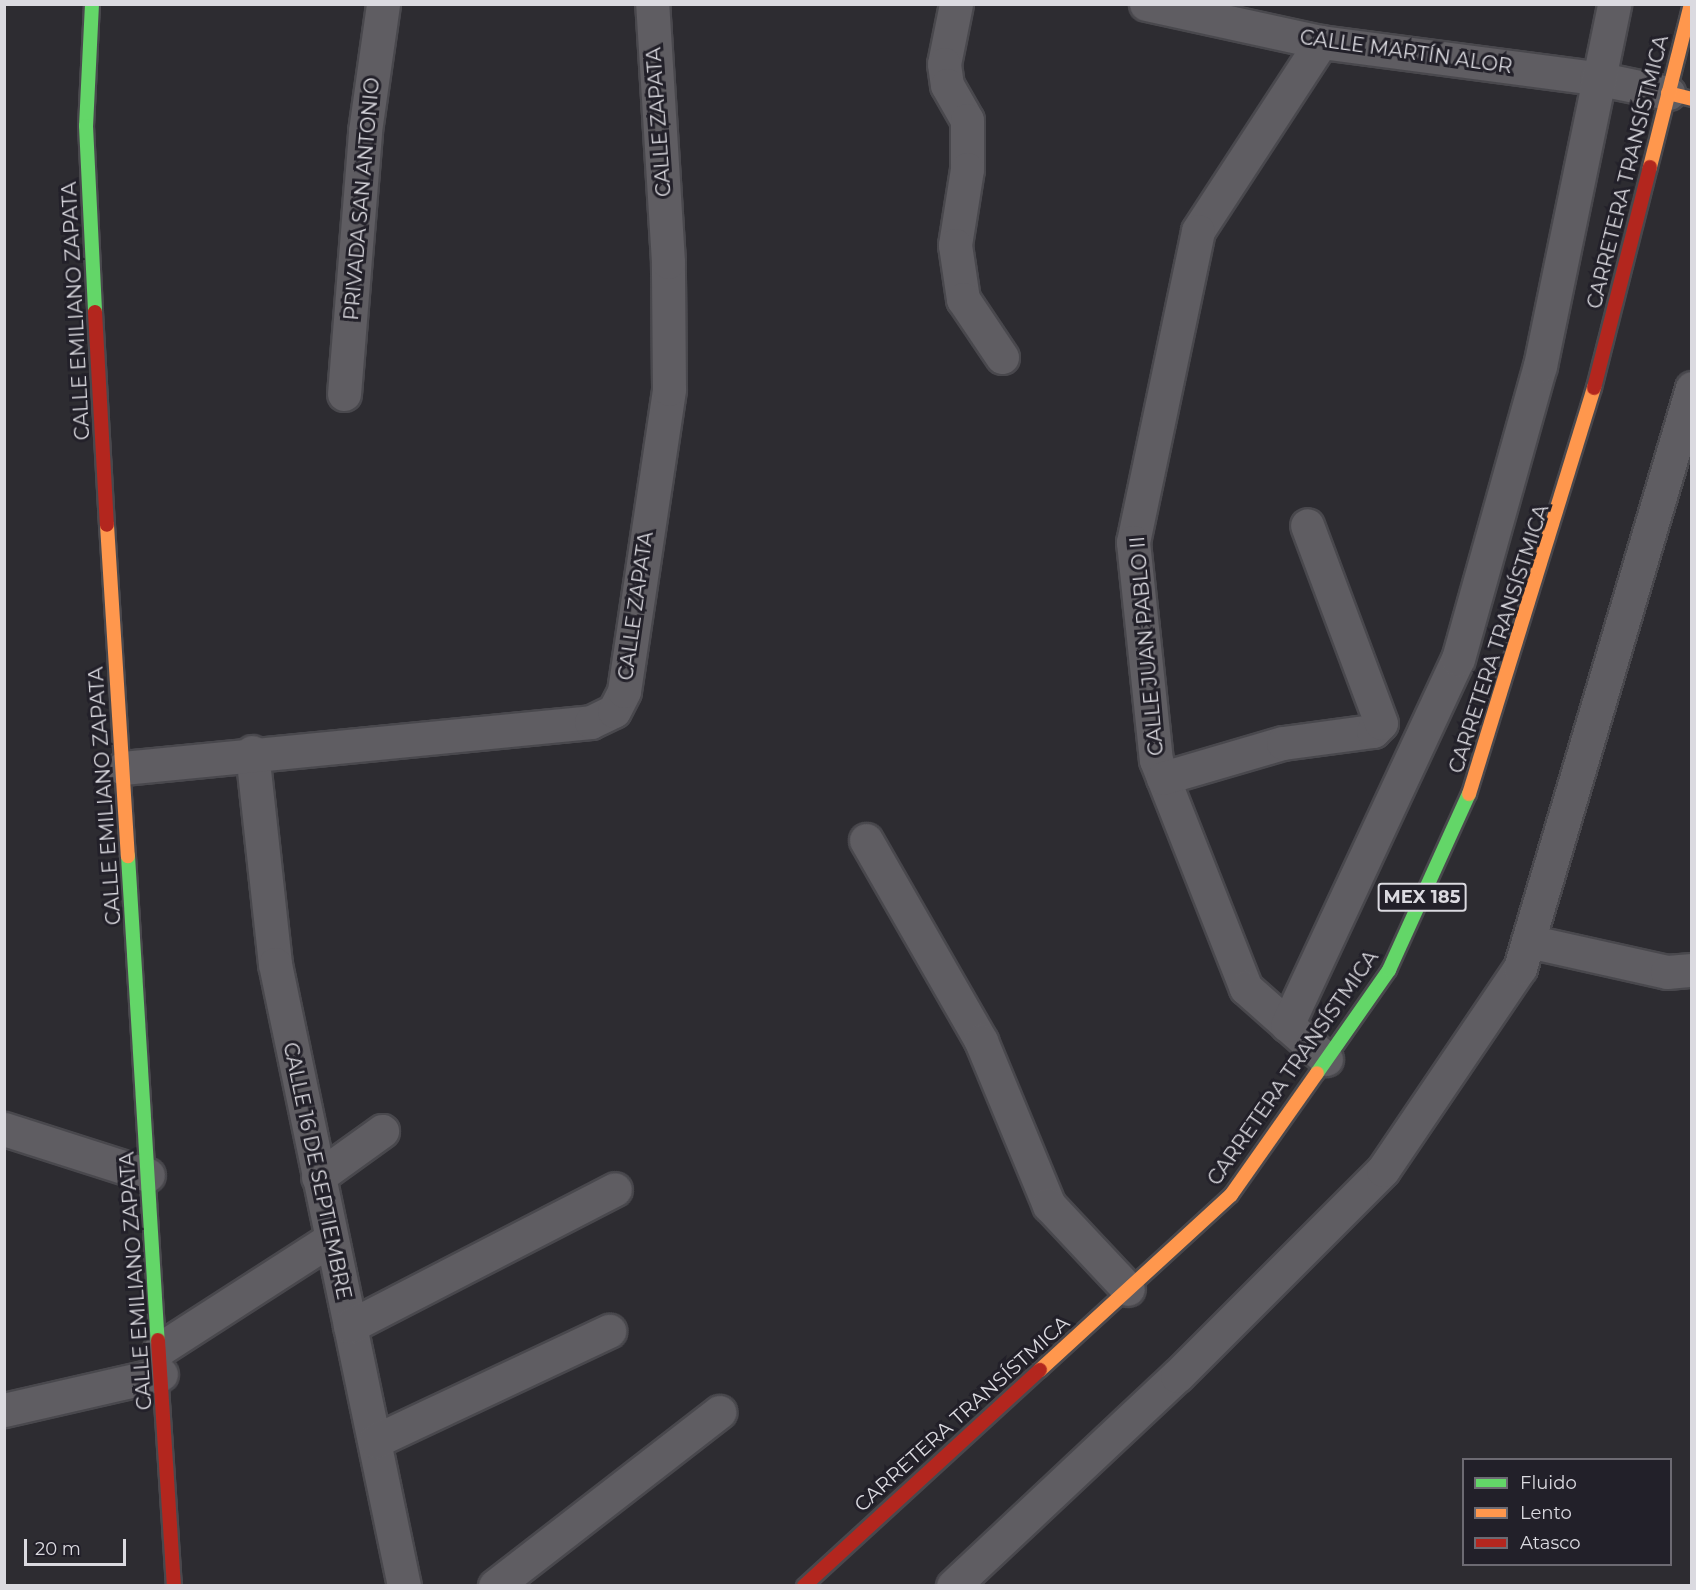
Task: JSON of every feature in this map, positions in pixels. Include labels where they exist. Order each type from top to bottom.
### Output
[{"type":"main road","name":"CALLE EMILIANO ZAPATA","points":[[92,4],[86,126],[174,1586]]},
{"type":"main road","name":"CARRETERA TRANSÍSTMICA","points":[[804,1586],[1231,1195],[1389,970],[1479,773],[1579,450],[1680,96],[1691,4]]},
{"type":"street","name":"PRIVADA SAN ANTONIO","points":[[344,394],[365,131],[383,4]]},
{"type":"street","name":"CALLE ZAPATA","points":[[123,768],[252,752],[591,722],[614,711],[624,691],[669,388],[668,262],[652,4]]},
{"type":"street","points":[[956,4],[944,64],[947,85],[967,120],[967,169],[955,245],[963,299],[1002,357]]},
{"type":"street","name":"CALLE MARTÍN ALOR","points":[[1146,4],[1321,42],[1596,78],[1680,96]]},
{"type":"street","points":[[1287,1025],[1458,659],[1540,366],[1596,78],[1614,4]]},
{"type":"street","name":"CALLE JUAN PABLO II","points":[[1321,42],[1198,231],[1167,366],[1133,542],[1156,760],[1246,988],[1326,1059]]},
{"type":"street","points":[[953,1586],[1177,1376],[1383,1170],[1520,968],[1692,388]]},
{"type":"street","points":[[1163,778],[1283,743],[1373,731],[1381,723],[1308,525]]},
{"type":"street","name":"CALLE 16 DE SEPTIEMBRE","points":[[252,752],[275,964],[404,1586]]},
{"type":"street","points":[[866,840],[981,1041],[1049,1205],[1128,1289]]},
{"type":"street","points":[[1528,941],[1667,972],[1692,970]]},
{"type":"street","points":[[4,1129],[148,1175]]},
{"type":"street","points":[[318,1177],[382,1131]]},
{"type":"street","points":[[350,1326],[615,1189]]},
{"type":"street","points":[[4,1410],[160,1362],[331,1239]]},
{"type":"street","points":[[375,1441],[609,1331]]},
{"type":"street","points":[[495,1586],[719,1412]]},
{"type":"traffic: fast","points":[[92,4],[86,126],[95,312]]},
{"type":"traffic: fast","points":[[1317,1073],[1389,970],[1469,794]]},
{"type":"traffic: fast","points":[[128,856],[158,1340]]},
{"type":"traffic: slow","points":[[1650,167],[1691,4]]},
{"type":"traffic: slow","points":[[1668,93],[1692,99]]},
{"type":"traffic: slow","points":[[1469,794],[1594,388]]},
{"type":"traffic: slow","points":[[107,525],[128,856]]},
{"type":"traffic: slow","points":[[1040,1370],[1231,1195],[1317,1073]]},
{"type":"traffic: jam","points":[[1594,388],[1650,167]]},
{"type":"traffic: jam","points":[[95,312],[107,525]]},
{"type":"traffic: jam","points":[[158,1340],[174,1586]]},
{"type":"traffic: jam","points":[[804,1586],[1040,1370]]}]
